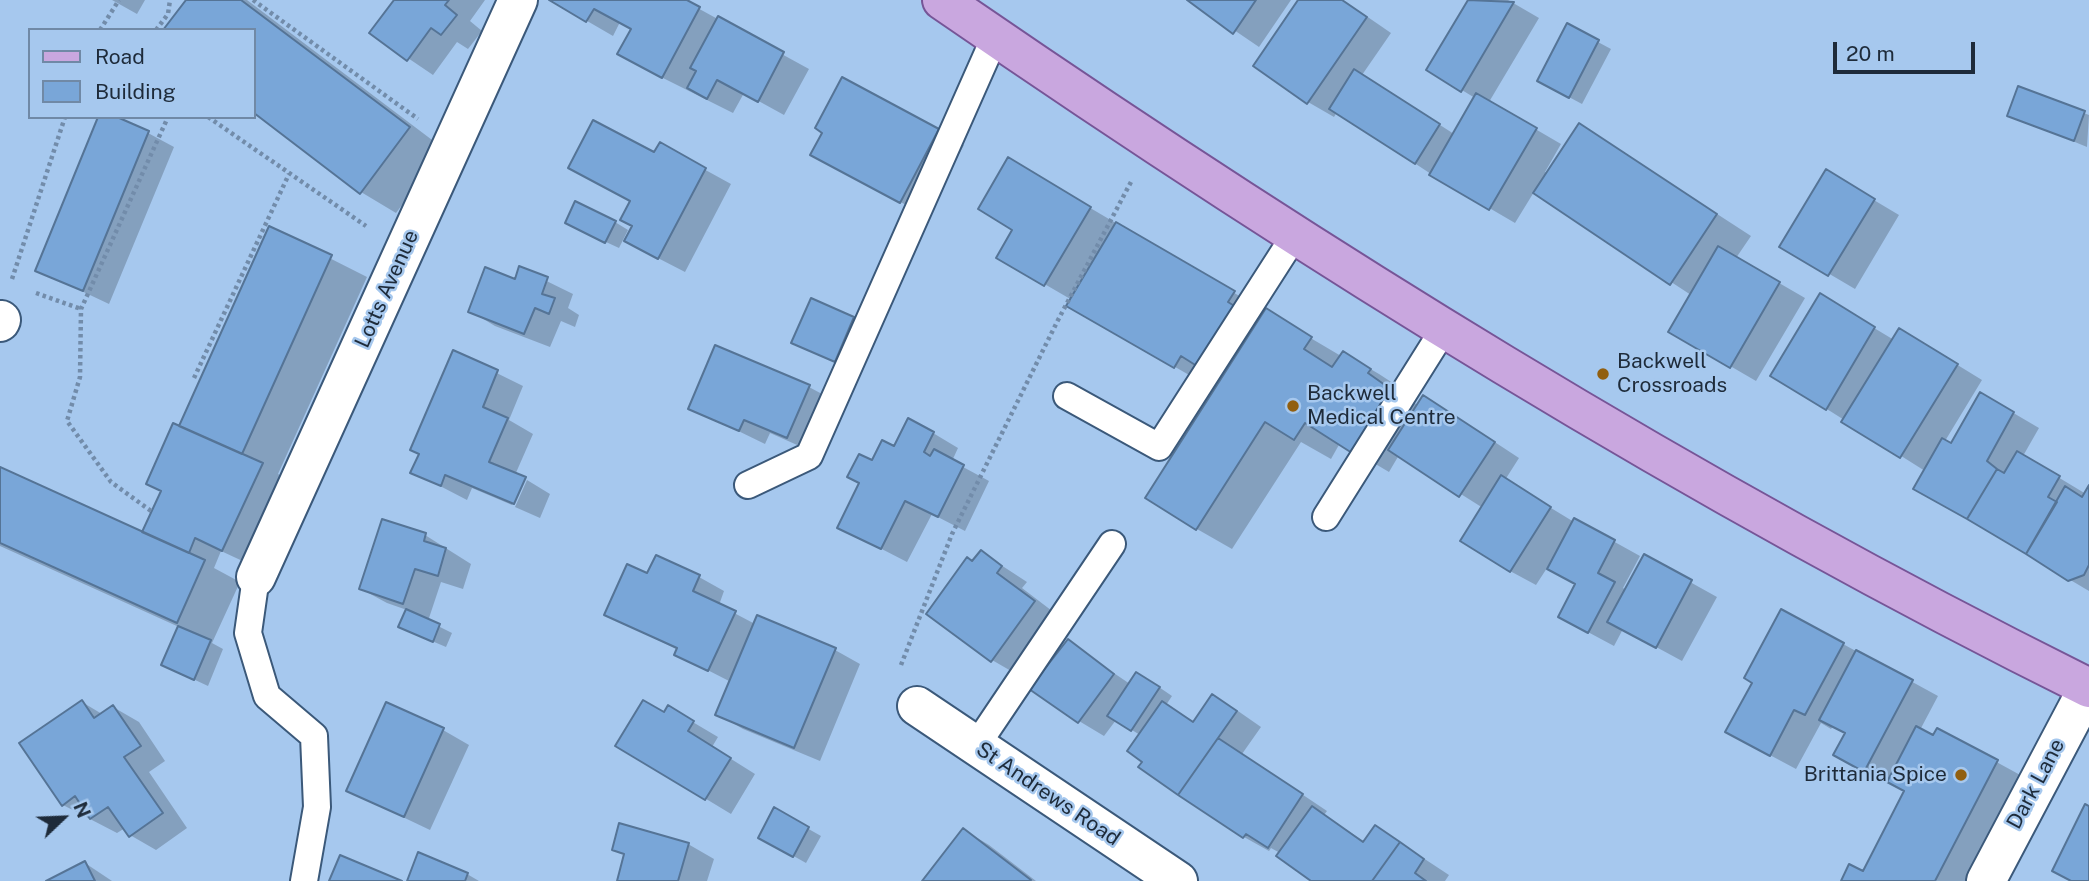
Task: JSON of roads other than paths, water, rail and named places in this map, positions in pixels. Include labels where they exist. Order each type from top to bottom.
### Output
[{"type":"main road","points":[[942,0],[1153,142],[1444,329],[1774,523],[2088,688]]},
{"type":"street","name":"Lotts Avenue","points":[[256,577],[518,0]]},
{"type":"street","name":"Dark Lane","points":[[1986,881],[2088,688]]},
{"type":"street","name":"St Andrews Road","points":[[917,706],[1178,881]]},
{"type":"lane","points":[[748,485],[809,456],[995,37]]},
{"type":"lane","points":[[1067,396],[1159,447],[1295,235]]},
{"type":"lane","points":[[1326,517],[1444,329]]},
{"type":"lane","points":[[976,746],[1112,544]]},
{"type":"lane","points":[[256,577],[248,633],[267,696],[314,736],[317,807],[304,881]]},
{"type":"place","name":"Backwell Crossroads","points":[[1603,374]]},
{"type":"place","name":"Backwell Medical Centre","points":[[1293,406]]},
{"type":"place","name":"Brittania Spice","points":[[1961,775]]}]
